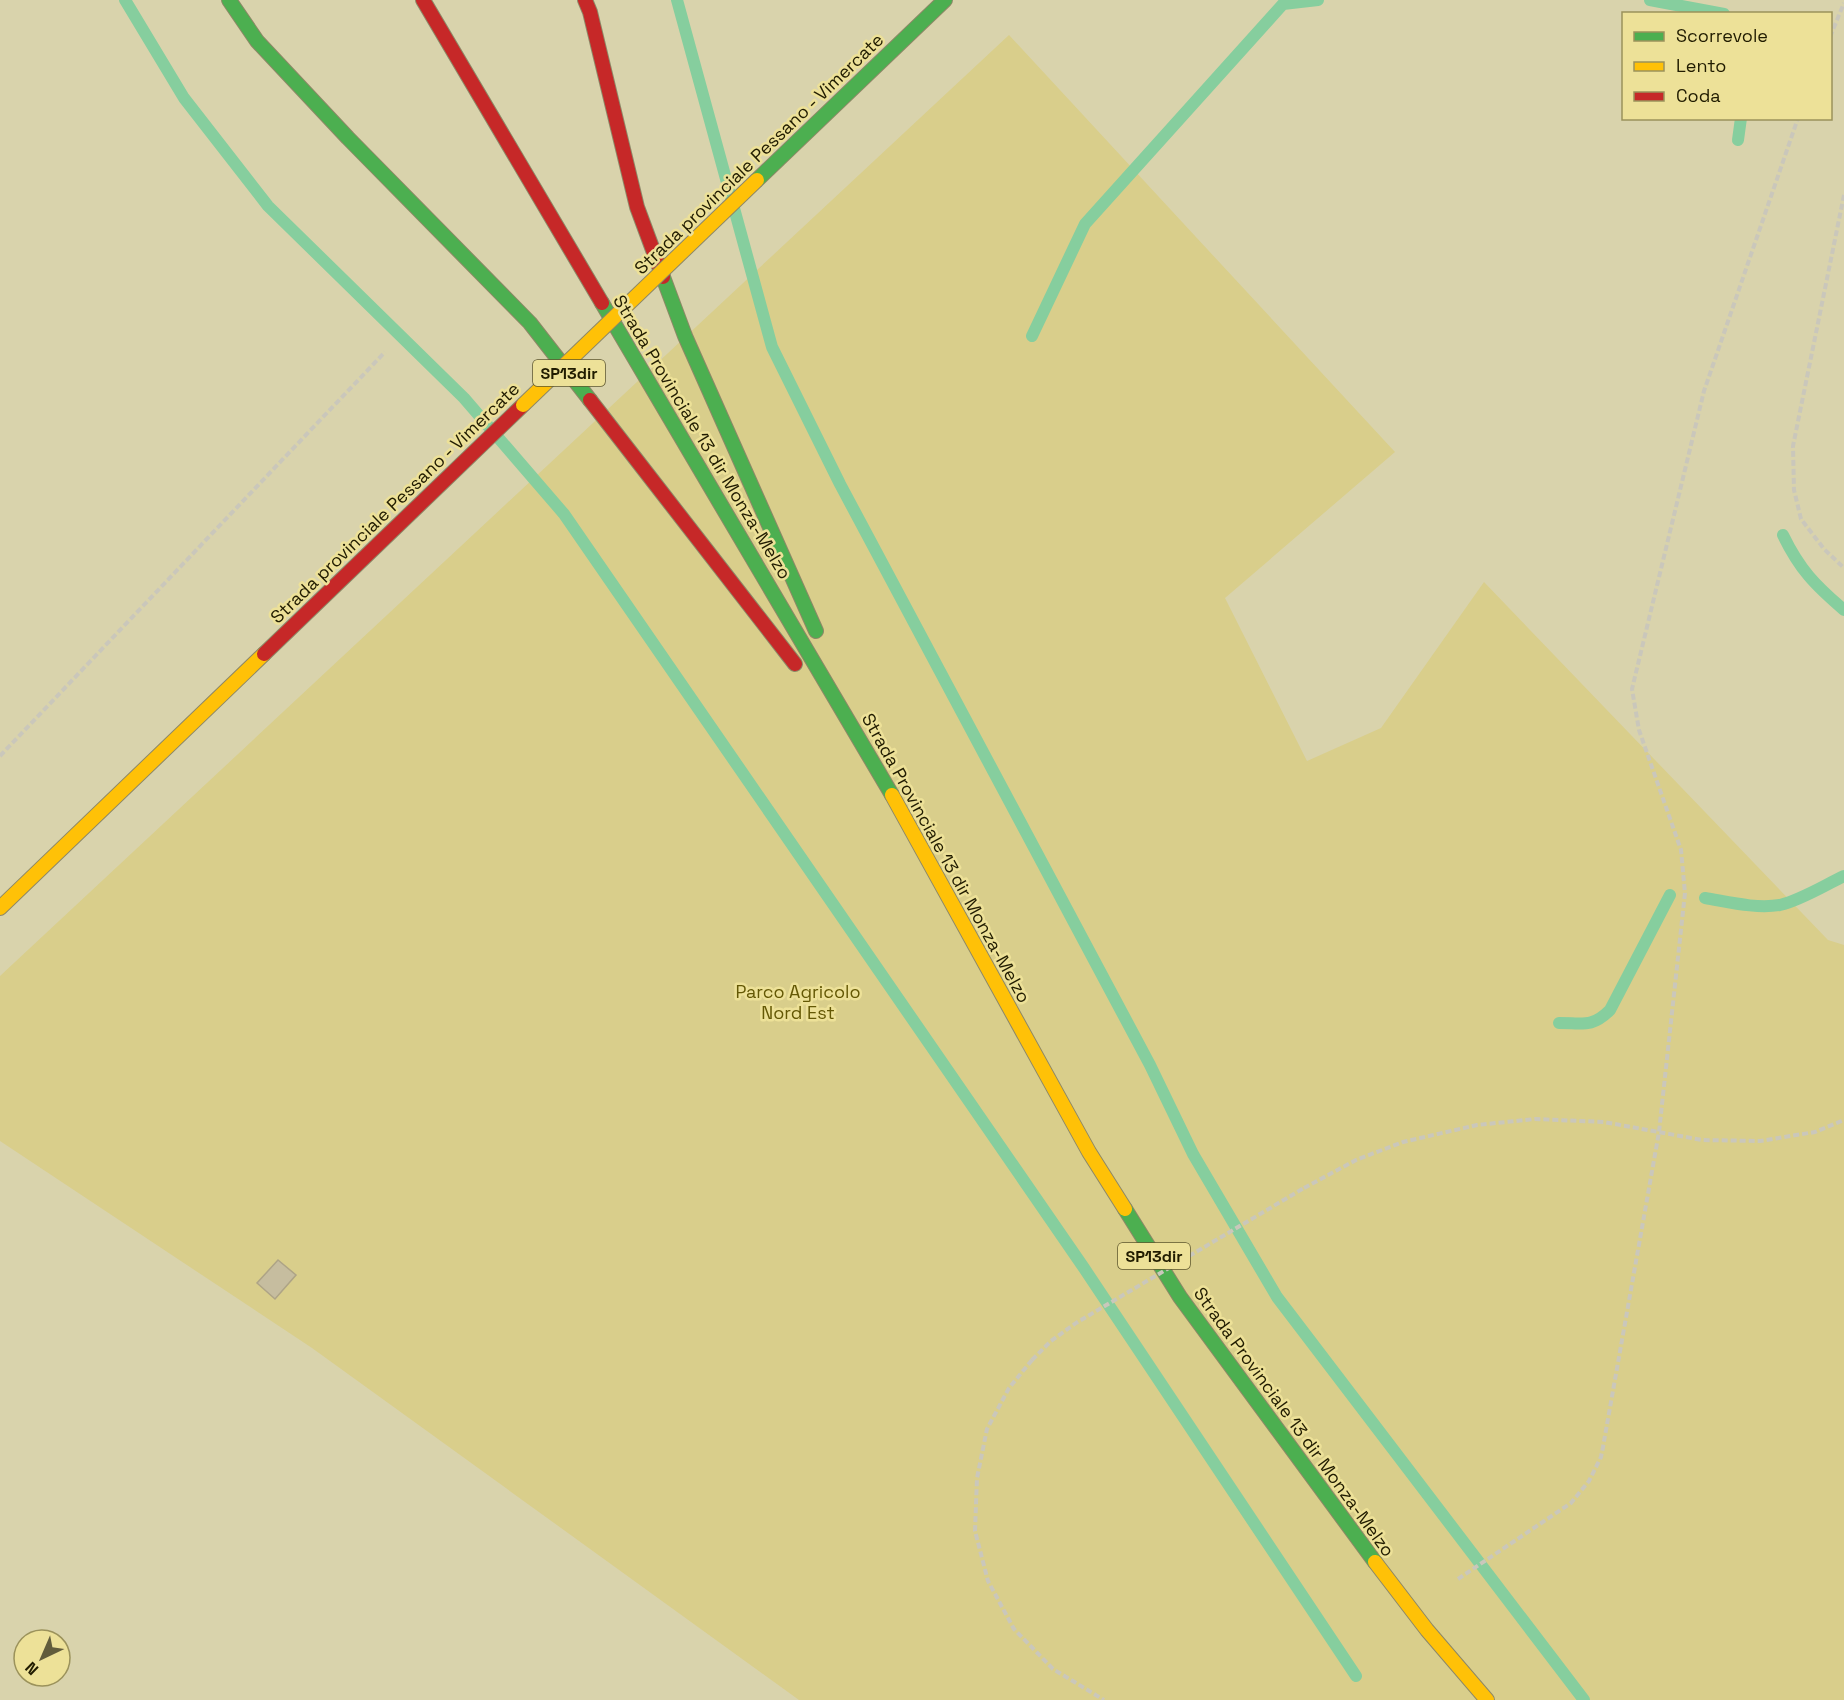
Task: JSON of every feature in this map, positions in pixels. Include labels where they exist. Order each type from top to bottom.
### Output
[{"type":"main road","name":"SP13dir","points":[[230,0],[257,40],[272,57],[348,138],[530,323],[879,772]]},
{"type":"main road","name":"Strada Provinciale 13 dir Monza-Melzo","points":[[423,0],[879,772],[1089,1152],[1180,1297],[1358,1540],[1427,1630],[1487,1700]]},
{"type":"main road","points":[[585,0],[590,12],[637,207],[685,336],[821,641]]},
{"type":"main road","name":"Strada provinciale Pessano - Vimercate","points":[[0,908],[945,0]]},
{"type":"main road","name":"SP13dir","points":[[831,663],[879,772]]},
{"type":"path","points":[[1832,32],[1844,3]]},
{"type":"path","points":[[1458,1579],[1571,1503],[1589,1481],[1601,1457],[1659,1132],[1685,893],[1681,850],[1640,730],[1632,689],[1704,391],[1797,120]]},
{"type":"path","points":[[1844,195],[1793,446],[1794,490],[1801,519],[1824,549],[1844,568]]},
{"type":"path","points":[[0,756],[386,352]]},
{"type":"path","points":[[1104,1700],[1053,1669],[1014,1629],[988,1581],[975,1531],[977,1478],[987,1429],[1009,1388],[1051,1341],[1076,1323],[1304,1188],[1356,1160],[1403,1142],[1477,1125],[1535,1119],[1604,1122],[1702,1140],[1760,1141],[1815,1132],[1844,1120]]},
{"type":"green space","name":"Parco Agricolo Nord Est","points":[[1009,35],[1395,452],[1225,598],[1307,761],[1381,728],[1484,582],[1828,940],[1844,945],[1844,1700],[799,1700],[312,1348],[0,1141],[0,976]]},
{"type":"building","points":[[278,1260],[296,1275],[275,1299],[257,1283]]},
{"type":"waterway","points":[[125,0],[184,98],[268,206],[464,398],[564,514],[1084,1268],[1356,1676]]},
{"type":"waterway","points":[[677,0],[772,347],[840,484],[1150,1065],[1193,1154],[1277,1297],[1584,1700]]},
{"type":"waterway","points":[[1032,336],[1085,224],[1283,4],[1318,0]]},
{"type":"waterway","points":[[1650,0],[1713,12]]},
{"type":"waterway","points":[[1738,140],[1741,120]]},
{"type":"waterway","points":[[1783,535],[1809,576],[1844,610]]},
{"type":"waterway","points":[[1705,898],[1752,906],[1780,905],[1844,876]]},
{"type":"waterway","points":[[1559,1023],[1592,1022],[1610,1010],[1670,895]]},
{"type":"traffic: fast","points":[[229,0],[257,41],[348,138],[530,323],[590,400]]},
{"type":"traffic: fast","points":[[757,180],[945,0]]},
{"type":"traffic: fast","points":[[663,277],[685,336],[816,631]]},
{"type":"traffic: fast","points":[[602,303],[892,795]]},
{"type":"traffic: fast","points":[[1125,1209],[1180,1297],[1375,1562]]},
{"type":"traffic: slow","points":[[523,405],[757,180]]},
{"type":"traffic: slow","points":[[0,908],[264,654]]},
{"type":"traffic: slow","points":[[892,795],[1089,1152],[1125,1209]]},
{"type":"traffic: slow","points":[[1375,1562],[1427,1630],[1487,1700]]},
{"type":"traffic: jam","points":[[423,0],[602,303]]},
{"type":"traffic: jam","points":[[585,0],[590,12],[637,207],[663,277]]},
{"type":"traffic: jam","points":[[590,400],[795,664]]},
{"type":"traffic: jam","points":[[264,654],[523,405]]}]
